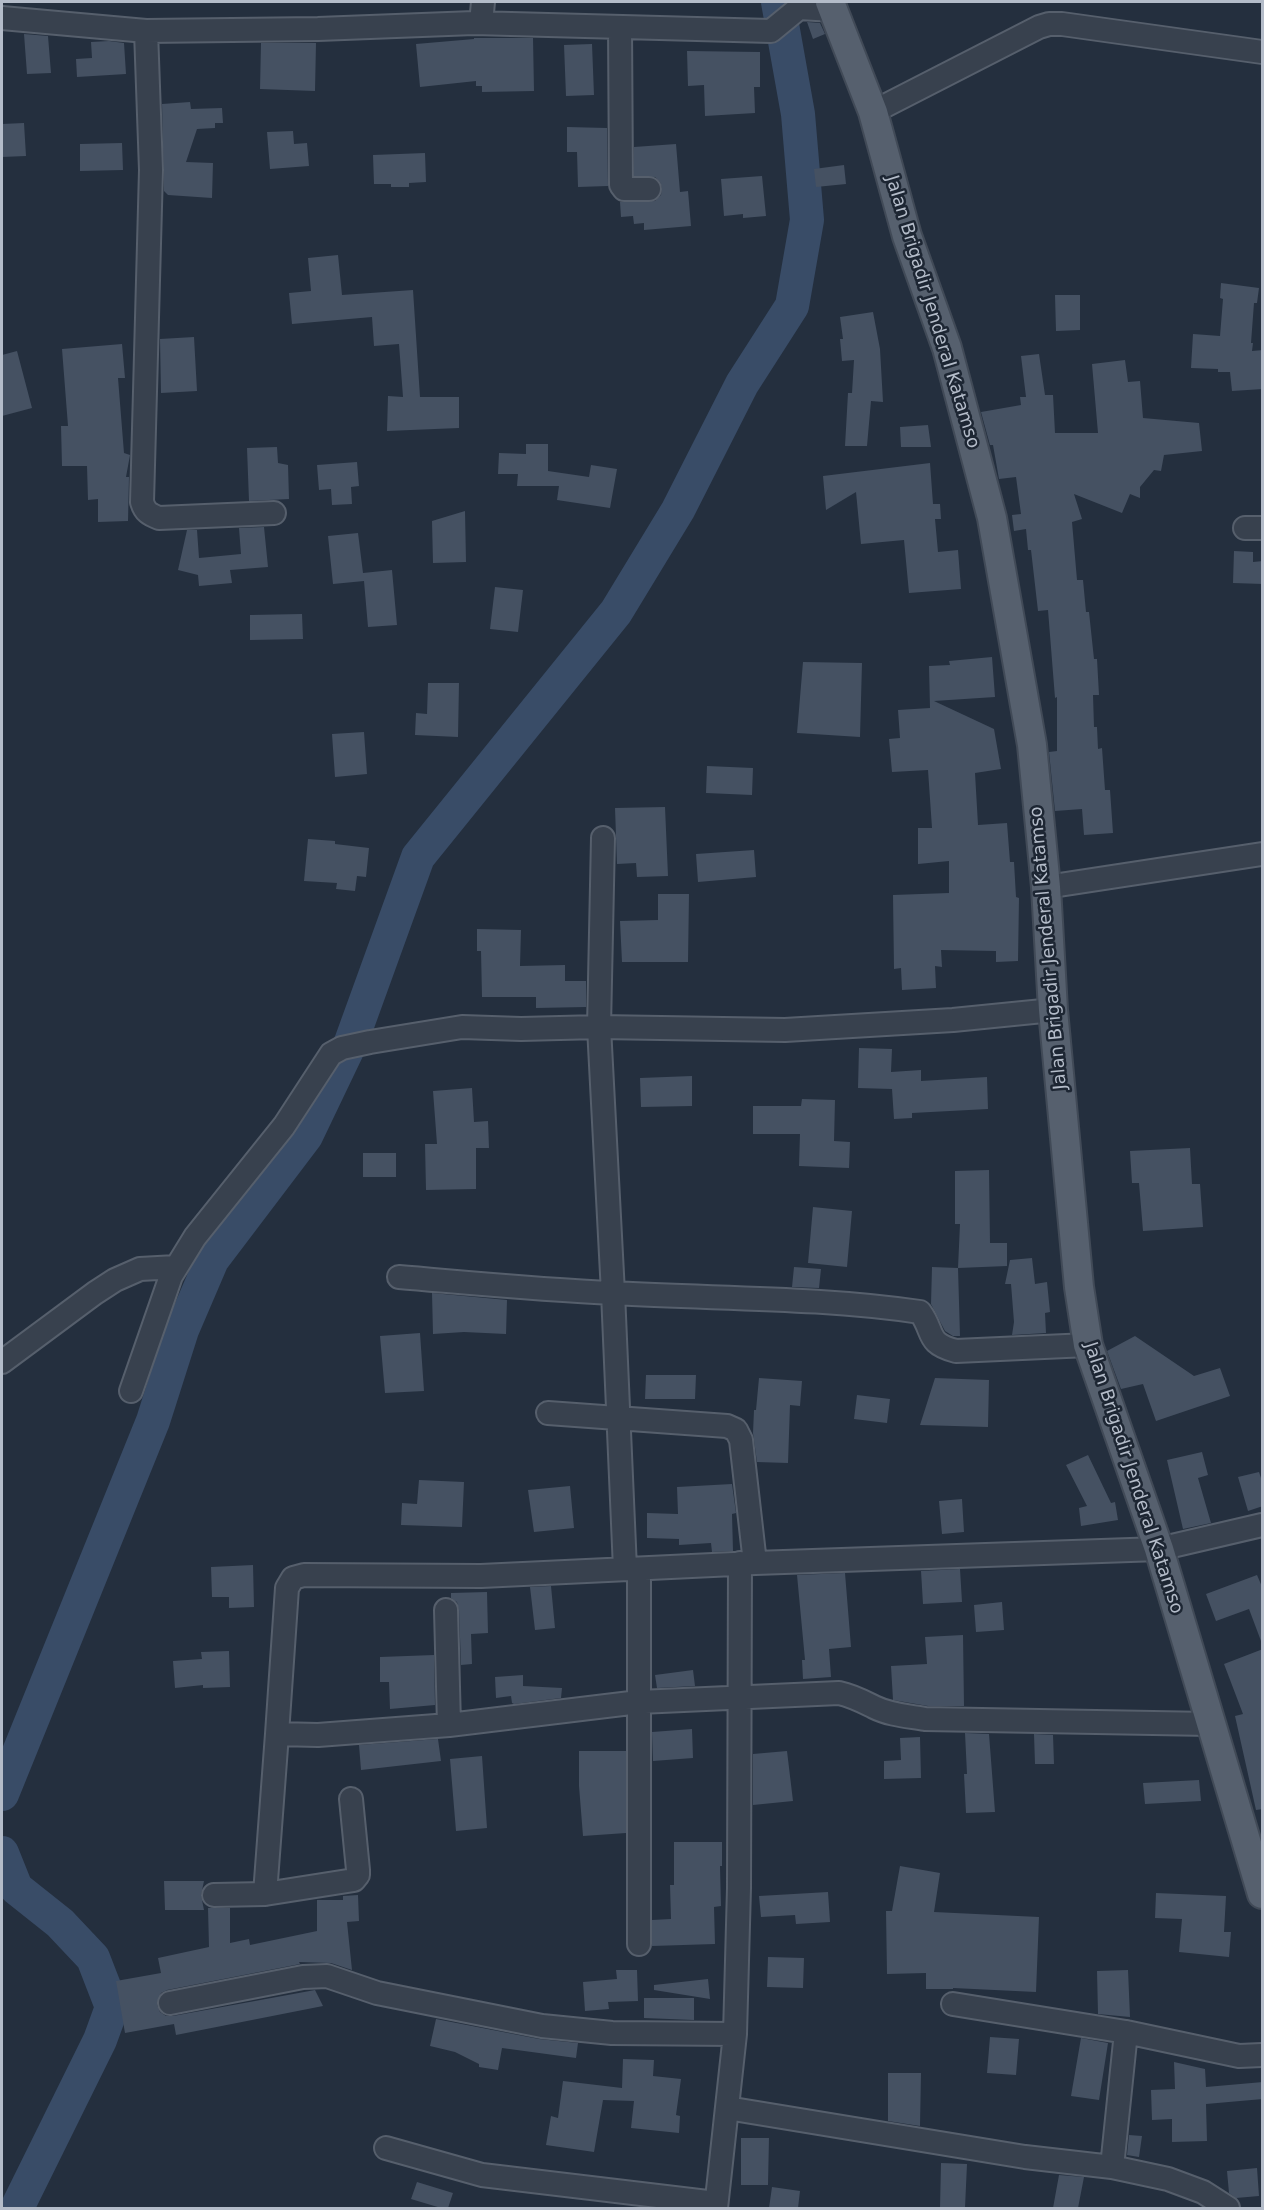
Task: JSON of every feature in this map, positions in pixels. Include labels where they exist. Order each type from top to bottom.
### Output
[{"type":"main road","name":"Jalan Brigadir Jenderal Katamso","points":[[832,6],[873,112],[907,236],[947,348],[992,518],[1032,745],[1046,887],[1053,1010],[1079,1287],[1088,1345],[1159,1549],[1210,1724],[1257,1856],[1263,1894]]},
{"type":"street","points":[[2,18],[146,32],[318,29],[478,21],[771,31],[799,8],[832,6]]},
{"type":"street","points":[[873,112],[1049,24],[1263,52]]},
{"type":"street","points":[[620,27],[621,185],[624,189],[649,189]]},
{"type":"street","points":[[146,32],[151,170],[148,354],[142,502],[150,514],[159,518],[274,513]]},
{"type":"street","points":[[603,838],[599,1027],[614,1293],[618,1419],[632,1569],[639,1702],[639,1944]]},
{"type":"street","points":[[1046,887],[1263,854]]},
{"type":"street","points":[[131,1391],[171,1275],[195,1237],[284,1126],[331,1054],[342,1048],[462,1027],[785,1030],[953,1020],[1053,1010]]},
{"type":"street","points":[[2,1362],[115,1280],[140,1269],[176,1267]]},
{"type":"street","points":[[399,1277],[614,1293],[853,1305],[920,1312],[927,1321],[931,1339],[944,1348],[956,1351],[1088,1345]]},
{"type":"street","points":[[386,2148],[482,2175],[716,2206],[735,2034],[739,1888],[739,1698],[747,1563],[741,1440],[736,1430],[727,1426],[548,1413]]},
{"type":"street","points":[[265,1894],[287,1588],[293,1578],[304,1575],[481,1576],[747,1563],[1159,1549],[1263,1525]]},
{"type":"street","points":[[446,1610],[449,1725]]},
{"type":"street","points":[[277,1734],[318,1735],[449,1725],[639,1702],[839,1693],[855,1696],[874,1707],[896,1715],[925,1719],[1210,1724]]},
{"type":"street","points":[[214,1895],[265,1894],[354,1881],[358,1870],[351,1799]]},
{"type":"street","points":[[170,2003],[303,1977],[327,1976],[353,1987],[377,1993],[542,2026],[612,2033],[735,2034]]},
{"type":"street","points":[[953,2004],[1126,2032],[1239,2056],[1263,2055]]},
{"type":"street","points":[[1112,2167],[1126,2032]]},
{"type":"street","points":[[727,2108],[1025,2157],[1112,2167],[1168,2179],[1203,2192],[1228,2208]]},
{"type":"building","points":[[807,22],[820,23],[825,34],[813,39]]},
{"type":"building","points":[[24,34],[48,36],[51,73],[27,74]]},
{"type":"building","points":[[474,38],[533,38],[534,91],[482,92],[482,86],[476,86],[476,81],[420,87],[416,44]]},
{"type":"building","points":[[91,42],[124,43],[126,74],[77,77],[76,59],[92,58]]},
{"type":"building","points":[[261,43],[316,43],[315,91],[260,89]]},
{"type":"building","points":[[592,44],[594,95],[566,96],[564,45]]},
{"type":"building","points":[[687,51],[760,52],[760,87],[754,87],[755,113],[705,116],[704,85],[688,86]]},
{"type":"building","points":[[190,102],[191,109],[222,108],[223,123],[215,123],[215,128],[197,129],[186,162],[213,163],[212,198],[168,195],[164,191],[162,104]]},
{"type":"building","points":[[24,123],[26,156],[2,157],[2,124]]},
{"type":"building","points":[[567,127],[607,128],[608,186],[578,187],[577,152],[567,152]]},
{"type":"building","points":[[293,131],[294,144],[307,143],[309,166],[270,169],[267,132]]},
{"type":"building","points":[[122,143],[123,170],[80,171],[80,144]]},
{"type":"building","points":[[676,144],[680,192],[688,191],[691,226],[644,230],[644,223],[634,224],[633,216],[621,217],[620,202],[655,201],[661,195],[662,188],[655,177],[634,176],[634,147]]},
{"type":"building","points":[[425,153],[426,182],[409,183],[409,187],[374,184],[373,155]]},
{"type":"building","points":[[844,165],[846,184],[816,187],[814,169]]},
{"type":"building","points":[[762,176],[766,216],[743,218],[743,214],[724,216],[721,179]]},
{"type":"building","points":[[338,255],[342,295],[413,290],[420,397],[459,397],[459,428],[387,431],[388,396],[403,397],[399,344],[374,346],[372,317],[292,324],[289,293],[311,291],[308,258]]},
{"type":"building","points":[[1221,283],[1259,288],[1257,303],[1254,303],[1251,343],[1253,343],[1252,351],[1263,350],[1263,389],[1232,391],[1230,372],[1191,368],[1193,334],[1220,336],[1223,299],[1220,298]]},
{"type":"building","points":[[1055,295],[1080,295],[1080,330],[1056,331]]},
{"type":"building","points":[[873,312],[880,349],[883,402],[871,401],[867,446],[845,446],[848,393],[852,393],[854,360],[842,361],[840,339],[843,339],[840,317]]},
{"type":"building","points":[[194,337],[197,391],[161,393],[160,339]]},
{"type":"building","points":[[122,344],[125,378],[118,378],[124,453],[130,455],[126,477],[129,477],[128,521],[98,522],[98,499],[88,500],[87,466],[62,466],[61,426],[68,426],[62,349]]},
{"type":"building","points":[[17,351],[32,408],[2,416],[2,355]]},
{"type":"building","points":[[1039,354],[1045,395],[1053,395],[1055,433],[1098,433],[1092,364],[1125,360],[1128,382],[1140,381],[1143,418],[1199,423],[1202,451],[1164,455],[1161,471],[1154,470],[1140,487],[1140,498],[1130,494],[1122,513],[1074,494],[1082,519],[1072,522],[1077,580],[1083,580],[1094,659],[1097,659],[1099,695],[1093,695],[1094,727],[1097,727],[1098,749],[1102,748],[1105,790],[1110,790],[1113,833],[1084,835],[1082,809],[1055,811],[1049,752],[1057,751],[1057,697],[1055,698],[1048,610],[1038,611],[1031,550],[1028,550],[1026,529],[1014,531],[1012,515],[1021,514],[1016,477],[999,479],[993,445],[990,445],[981,412],[1021,405],[1020,397],[1026,397],[1021,356]]},
{"type":"building","points":[[928,425],[931,447],[901,447],[900,427]]},
{"type":"building","points":[[526,444],[548,444],[548,471],[589,477],[591,465],[617,469],[610,508],[557,500],[559,486],[517,486],[518,474],[498,474],[499,453],[526,454]]},
{"type":"building","points":[[277,447],[278,463],[288,465],[289,499],[249,501],[247,448]]},
{"type":"building","points":[[357,462],[359,486],[351,487],[352,504],[332,505],[331,489],[319,490],[317,465]]},
{"type":"building","points":[[930,463],[933,504],[940,504],[941,519],[935,519],[938,552],[958,550],[961,589],[909,593],[904,540],[861,544],[856,492],[826,510],[823,476]]},
{"type":"building","points":[[465,511],[466,562],[433,563],[432,521]]},
{"type":"building","points":[[264,527],[268,567],[230,570],[232,583],[199,586],[198,575],[178,570],[187,530],[197,530],[199,558],[241,554],[239,528]]},
{"type":"building","points":[[358,533],[363,573],[392,570],[397,625],[368,627],[364,581],[333,584],[328,536]]},
{"type":"building","points":[[1234,551],[1253,552],[1253,562],[1263,561],[1263,584],[1233,583]]},
{"type":"building","points":[[495,587],[523,590],[518,632],[490,629]]},
{"type":"building","points":[[302,614],[303,639],[250,640],[250,615]]},
{"type":"building","points":[[992,657],[995,697],[934,701],[994,729],[1001,769],[975,773],[978,825],[1007,823],[1010,862],[1014,862],[1016,897],[1019,898],[1018,961],[996,962],[996,951],[941,950],[942,967],[935,966],[936,988],[902,990],[901,968],[894,969],[893,895],[949,893],[949,861],[918,864],[918,828],[932,828],[928,770],[892,772],[889,739],[900,738],[898,710],[930,708],[929,666],[950,665],[949,661]]},
{"type":"building","points":[[803,662],[862,663],[860,737],[797,733]]},
{"type":"building","points":[[428,683],[459,683],[458,737],[415,735],[416,713],[427,714]]},
{"type":"building","points":[[364,732],[367,774],[335,777],[332,734]]},
{"type":"building","points":[[707,766],[753,768],[752,795],[706,793]]},
{"type":"building","points":[[665,807],[668,876],[637,877],[636,863],[617,864],[615,808]]},
{"type":"building","points":[[308,839],[335,841],[335,844],[369,848],[366,877],[357,876],[355,891],[336,889],[337,883],[304,881]]},
{"type":"building","points":[[754,850],[756,877],[698,882],[696,854]]},
{"type":"building","points":[[658,894],[689,894],[688,962],[622,962],[620,921],[658,920]]},
{"type":"building","points":[[477,929],[521,930],[520,966],[565,965],[565,981],[586,981],[586,1007],[536,1008],[536,997],[482,997],[481,951],[477,951]]},
{"type":"building","points":[[859,1048],[892,1049],[891,1072],[921,1070],[921,1081],[987,1077],[988,1109],[912,1113],[912,1118],[894,1119],[892,1089],[858,1088]]},
{"type":"building","points":[[692,1076],[692,1106],[641,1107],[640,1078]]},
{"type":"building","points":[[472,1088],[474,1122],[488,1121],[489,1148],[476,1148],[476,1189],[426,1190],[425,1144],[437,1144],[433,1091]]},
{"type":"building","points":[[802,1099],[835,1100],[834,1141],[850,1142],[849,1168],[799,1166],[800,1134],[753,1134],[753,1106],[801,1106]]},
{"type":"building","points":[[1190,1148],[1192,1184],[1200,1184],[1203,1227],[1143,1231],[1139,1183],[1132,1183],[1130,1151]]},
{"type":"building","points":[[363,1153],[396,1153],[396,1177],[363,1177]]},
{"type":"building","points":[[989,1170],[990,1243],[1007,1243],[1007,1266],[958,1268],[960,1224],[955,1224],[955,1171]]},
{"type":"building","points":[[813,1207],[852,1211],[847,1267],[808,1263]]},
{"type":"building","points":[[1032,1258],[1035,1284],[1047,1282],[1050,1312],[1045,1313],[1046,1333],[1012,1335],[1014,1322],[1011,1284],[1005,1284],[1010,1260]]},
{"type":"building","points":[[794,1267],[821,1269],[819,1288],[792,1287]]},
{"type":"building","points":[[932,1267],[958,1268],[960,1336],[953,1336],[945,1331],[931,1304]]},
{"type":"building","points":[[432,1293],[507,1300],[506,1334],[464,1332],[433,1334]]},
{"type":"building","points":[[420,1333],[424,1391],[385,1393],[380,1336]]},
{"type":"building","points":[[1135,1336],[1194,1376],[1220,1368],[1230,1396],[1156,1421],[1143,1384],[1121,1389],[1107,1351]]},
{"type":"building","points":[[646,1375],[696,1375],[695,1399],[645,1399]]},
{"type":"building","points":[[759,1378],[802,1381],[800,1406],[790,1405],[788,1463],[757,1462],[753,1433]]},
{"type":"building","points":[[935,1378],[989,1380],[988,1427],[920,1425]]},
{"type":"building","points":[[857,1395],[890,1399],[887,1423],[854,1419]]},
{"type":"building","points":[[1202,1452],[1208,1475],[1198,1478],[1211,1523],[1183,1529],[1167,1460]]},
{"type":"building","points":[[1088,1455],[1111,1503],[1115,1502],[1118,1520],[1081,1526],[1079,1508],[1087,1506],[1066,1465]]},
{"type":"building","points":[[1259,1472],[1263,1484],[1263,1506],[1248,1511],[1238,1477]]},
{"type":"building","points":[[419,1480],[464,1482],[462,1527],[401,1525],[402,1503],[417,1504]]},
{"type":"building","points":[[732,1484],[736,1513],[732,1514],[733,1551],[712,1552],[711,1543],[679,1545],[679,1539],[647,1538],[647,1513],[678,1514],[677,1487]]},
{"type":"building","points":[[570,1486],[574,1528],[534,1532],[528,1490]]},
{"type":"building","points":[[962,1499],[964,1532],[942,1534],[939,1501]]},
{"type":"building","points":[[253,1565],[254,1607],[229,1608],[229,1597],[212,1597],[211,1567]]},
{"type":"building","points":[[960,1569],[962,1602],[923,1604],[921,1571]]},
{"type":"building","points":[[845,1573],[851,1647],[829,1649],[831,1677],[803,1679],[802,1660],[805,1660],[797,1575]]},
{"type":"building","points":[[1257,1575],[1263,1589],[1261,1641],[1249,1609],[1216,1621],[1206,1594]]},
{"type":"building","points":[[551,1586],[555,1628],[535,1630],[530,1587]]},
{"type":"building","points":[[487,1592],[488,1633],[471,1634],[472,1664],[461,1665],[459,1610],[457,1602],[451,1598],[451,1593]]},
{"type":"building","points":[[1002,1602],[1004,1630],[976,1632],[974,1605]]},
{"type":"building","points":[[963,1635],[964,1706],[928,1706],[893,1700],[891,1666],[927,1664],[925,1637]]},
{"type":"building","points":[[1263,1649],[1263,1809],[1256,1810],[1235,1716],[1243,1714],[1224,1664]]},
{"type":"building","points":[[229,1651],[230,1687],[203,1688],[203,1685],[175,1688],[173,1661],[202,1659],[201,1652]]},
{"type":"building","points":[[434,1655],[435,1705],[390,1709],[389,1682],[380,1682],[380,1657]]},
{"type":"building","points":[[693,1670],[695,1686],[657,1688],[655,1675]]},
{"type":"building","points":[[523,1675],[523,1686],[562,1688],[561,1698],[514,1704],[511,1696],[496,1698],[495,1677]]},
{"type":"building","points":[[692,1729],[693,1758],[653,1761],[652,1732]]},
{"type":"building","points":[[965,1733],[989,1734],[995,1812],[966,1813]]},
{"type":"building","points":[[1034,1734],[1053,1735],[1054,1764],[1035,1764]]},
{"type":"building","points":[[920,1737],[921,1778],[884,1779],[884,1761],[901,1760],[900,1738]]},
{"type":"building","points":[[438,1739],[441,1761],[361,1770],[359,1745]]},
{"type":"building","points":[[579,1751],[626,1751],[626,1833],[583,1836]]},
{"type":"building","points":[[787,1751],[793,1801],[753,1805],[753,1754]]},
{"type":"building","points":[[482,1756],[487,1828],[456,1831],[450,1759]]},
{"type":"building","points":[[1199,1780],[1201,1801],[1145,1804],[1143,1783]]},
{"type":"building","points":[[674,1842],[722,1842],[721,1906],[714,1907],[715,1944],[652,1946],[652,1920],[671,1919],[670,1885],[674,1885]]},
{"type":"building","points":[[900,1866],[940,1873],[934,1912],[1039,1917],[1036,1992],[926,1989],[926,1973],[887,1974],[886,1911],[892,1911]]},
{"type":"building","points":[[164,1881],[204,1881],[201,1895],[204,1910],[165,1910]]},
{"type":"building","points":[[828,1892],[830,1922],[796,1924],[795,1915],[761,1917],[759,1896]]},
{"type":"building","points":[[1156,1893],[1226,1896],[1224,1932],[1231,1932],[1229,1957],[1179,1952],[1182,1919],[1155,1918]]},
{"type":"building","points":[[358,1895],[359,1921],[347,1922],[352,1970],[331,1963],[299,1962],[300,1964],[167,1990],[161,1993],[157,2005],[160,2012],[166,2016],[173,2016],[315,1990],[323,2006],[176,2035],[174,2024],[125,2033],[116,1981],[161,1973],[158,1958],[209,1947],[208,1908],[230,1908],[230,1943],[249,1939],[250,1945],[317,1931],[317,1900],[343,1900],[343,1896]]},
{"type":"building","points":[[768,1957],[804,1958],[803,1988],[767,1987]]},
{"type":"building","points":[[616,1970],[637,1970],[638,2001],[608,2002],[609,2009],[585,2011],[583,1982],[617,1979]]},
{"type":"building","points":[[1128,1970],[1130,2017],[1098,2014],[1097,1971]]},
{"type":"building","points":[[708,1979],[710,1999],[654,1990],[654,1985]]},
{"type":"building","points":[[644,1998],[694,1998],[694,2020],[644,2018]]},
{"type":"building","points":[[436,2019],[539,2039],[578,2043],[576,2058],[502,2048],[498,2070],[479,2067],[479,2064],[455,2052],[430,2046]]},
{"type":"building","points":[[990,2037],[1019,2039],[1016,2075],[987,2073]]},
{"type":"building","points":[[1081,2038],[1108,2043],[1099,2100],[1071,2096]]},
{"type":"building","points":[[623,2059],[654,2060],[653,2076],[681,2079],[676,2115],[680,2116],[679,2133],[631,2128],[634,2101],[603,2100],[594,2152],[546,2145],[551,2116],[558,2118],[563,2081],[622,2088]]},
{"type":"building","points":[[1174,2062],[1205,2069],[1206,2087],[1263,2082],[1263,2099],[1206,2104],[1207,2141],[1172,2142],[1172,2119],[1152,2120],[1151,2090],[1175,2089]]},
{"type":"building","points":[[888,2073],[921,2073],[920,2126],[888,2121]]},
{"type":"building","points":[[1129,2135],[1142,2136],[1139,2157],[1127,2155]]},
{"type":"building","points":[[741,2138],[769,2138],[768,2185],[741,2185]]},
{"type":"building","points":[[941,2163],[967,2164],[965,2208],[940,2208]]},
{"type":"building","points":[[1257,2168],[1259,2196],[1236,2198],[1229,2193],[1227,2171]]},
{"type":"building","points":[[1059,2175],[1084,2177],[1078,2208],[1053,2208]]},
{"type":"building","points":[[417,2182],[453,2193],[448,2208],[411,2199]]},
{"type":"building","points":[[772,2187],[800,2191],[798,2208],[769,2208]]},
{"type":"waterway","points":[[2,1794],[153,1421],[182,1330],[212,1260],[306,1136],[351,1042],[418,857],[616,612],[678,510],[742,384],[792,306],[807,220],[798,114],[778,2]]},
{"type":"waterway","points":[[2,1853],[16,1888],[60,1923],[93,1958],[112,2007],[100,2040],[17,2208]]}]
